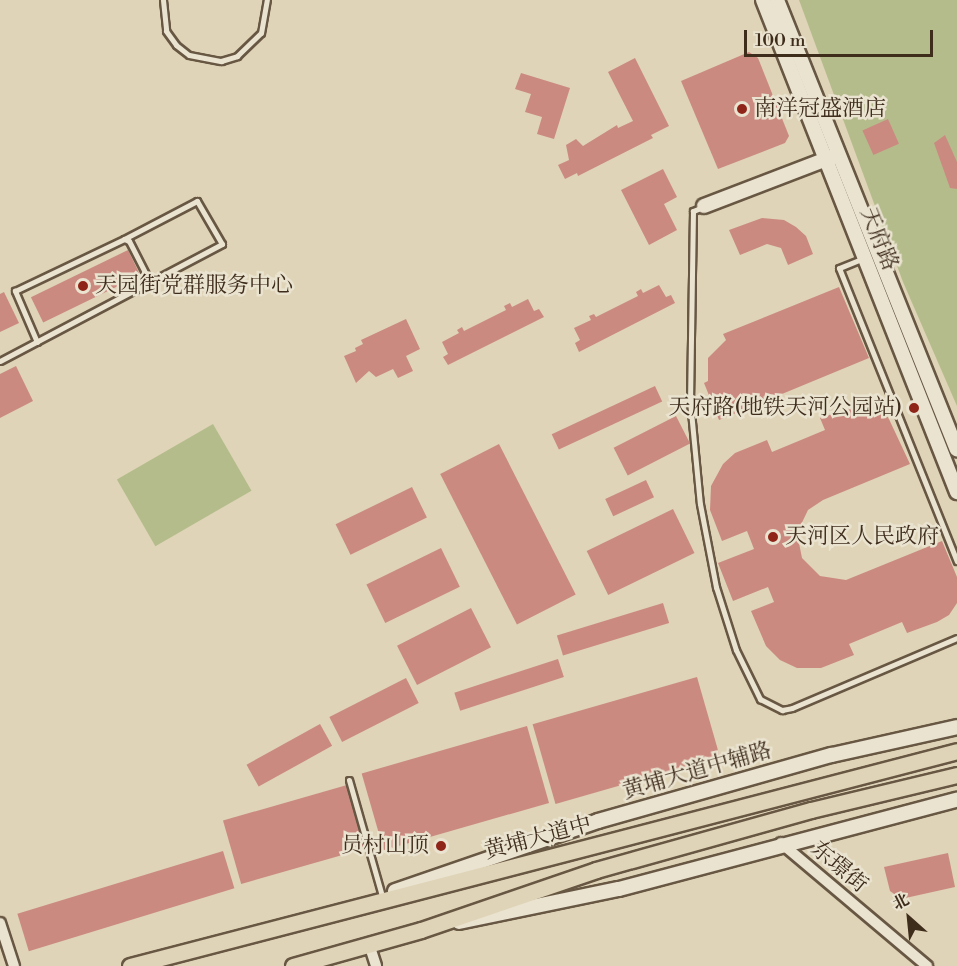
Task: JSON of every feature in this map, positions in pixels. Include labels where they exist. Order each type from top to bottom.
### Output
[{"type":"main road","name":"天府路","points":[[763,0],[957,449]]},
{"type":"main road","name":"天府路","points":[[777,0],[864,258],[957,492]]},
{"type":"main road","points":[[704,206],[831,157]]},
{"type":"main road","name":"黄埔大道中辅路","points":[[352,907],[570,829],[832,756],[957,727]]},
{"type":"main road","points":[[935,731],[957,738]]},
{"type":"main road","name":"黄埔大道中","points":[[130,966],[352,907],[544,860],[805,788],[957,751]]},
{"type":"main road","name":"黄埔大道中","points":[[293,966],[421,930],[546,885],[811,810],[957,775]]},
{"type":"main road","points":[[421,930],[619,889],[781,843],[955,799]]},
{"type":"street","name":"东璟街","points":[[781,843],[927,966]]},
{"type":"street","points":[[0,922],[14,966]]},
{"type":"street","points":[[369,944],[376,966]]},
{"type":"lane","points":[[163,0],[166,31],[176,45],[189,55],[221,61],[237,56],[256,40],[267,18],[267,0]]},
{"type":"lane","points":[[0,361],[37,342],[222,244],[197,201],[15,291],[37,342]]},
{"type":"lane","points":[[704,206],[693,211],[691,313],[690,401],[700,504],[716,587],[736,650],[760,699],[782,710],[792,708],[957,638]]},
{"type":"lane","points":[[124,239],[129,241],[150,282]]},
{"type":"lane","points":[[864,258],[839,268],[957,561]]},
{"type":"lane","points":[[349,780],[382,896]]},
{"type":"green space","points":[[799,0],[957,0],[957,406],[903,282]]},
{"type":"green space","points":[[213,424],[251,491],[155,546],[117,480]]},
{"type":"building","points":[[749,52],[758,58],[789,136],[785,143],[718,169],[681,81]]},
{"type":"building","points":[[635,58],[669,126],[651,135],[653,138],[578,176],[577,173],[565,179],[558,165],[569,160],[566,145],[576,139],[583,146],[617,125],[618,128],[633,121],[608,72]]},
{"type":"building","points":[[521,73],[570,88],[554,139],[537,134],[542,117],[525,112],[531,94],[515,89]]},
{"type":"building","points":[[888,119],[899,144],[873,155],[862,130]]},
{"type":"building","points":[[945,135],[957,162],[957,189],[950,188],[934,143]]},
{"type":"building","points":[[663,169],[677,197],[664,204],[677,230],[649,245],[621,190]]},
{"type":"building","points":[[762,218],[784,220],[796,227],[806,236],[813,254],[788,265],[781,248],[767,244],[740,255],[729,230]]},
{"type":"building","points":[[128,250],[140,275],[43,323],[31,297]]},
{"type":"building","points":[[659,285],[666,297],[671,295],[675,303],[579,352],[575,343],[580,340],[574,328],[591,320],[589,316],[594,314],[596,317],[638,296],[636,292],[641,289],[643,293]]},
{"type":"building","points":[[839,287],[869,358],[719,420],[704,383],[708,381],[708,358],[726,340],[723,334]]},
{"type":"building","points":[[4,292],[19,323],[0,332],[0,294]]},
{"type":"building","points":[[528,299],[534,311],[539,309],[544,317],[448,365],[443,357],[448,354],[442,342],[459,333],[457,330],[462,327],[464,331],[506,310],[504,306],[510,303],[512,307]]},
{"type":"building","points":[[406,319],[420,349],[406,356],[413,371],[398,378],[393,369],[376,377],[369,371],[356,383],[344,356],[356,351],[355,348],[363,344],[361,340]]},
{"type":"building","points":[[16,366],[33,401],[0,418],[0,374]]},
{"type":"building","points":[[655,386],[662,401],[559,450],[552,434]]},
{"type":"building","name":"天河区人民政府","points":[[860,405],[888,417],[910,464],[823,500],[808,510],[797,533],[802,558],[820,576],[846,580],[942,541],[957,577],[957,603],[949,615],[937,622],[907,633],[902,622],[849,644],[854,655],[821,668],[797,668],[780,660],[766,646],[751,611],[774,602],[768,587],[733,601],[718,563],[754,549],[747,531],[722,541],[710,510],[711,486],[723,464],[735,453],[767,440],[772,452],[825,430],[820,418]]},
{"type":"building","points":[[676,416],[690,444],[628,475],[614,448]]},
{"type":"building","points":[[499,444],[576,595],[517,625],[440,474]]},
{"type":"building","points":[[646,480],[654,497],[613,516],[605,499]]},
{"type":"building","points":[[412,487],[427,518],[351,555],[336,524]]},
{"type":"building","points":[[673,509],[694,553],[608,595],[587,551]]},
{"type":"building","points":[[441,548],[460,587],[385,623],[366,584]]},
{"type":"building","points":[[663,603],[669,623],[563,656],[557,635]]},
{"type":"building","points":[[471,608],[491,647],[417,685],[397,646]]},
{"type":"building","points":[[558,659],[564,677],[460,711],[454,693]]},
{"type":"building","points":[[697,677],[720,757],[556,804],[533,724]]},
{"type":"building","points":[[406,678],[419,703],[342,742],[329,717]]},
{"type":"building","points":[[320,724],[332,746],[259,787],[247,765]]},
{"type":"building","points":[[527,726],[549,803],[384,850],[362,773]]},
{"type":"building","points":[[347,785],[365,848],[241,884],[223,821]]},
{"type":"building","points":[[223,851],[234,888],[29,951],[17,914]]},
{"type":"building","points":[[948,853],[955,887],[901,899],[890,891],[884,867]]},
{"type":"place","name":"南洋冠盛酒店","points":[[742,109]]},
{"type":"place","name":"天园街党群服务中心","points":[[83,286]]},
{"type":"place","name":"天府路(地铁天河公园站)","points":[[914,408]]},
{"type":"place","name":"天河区人民政府","points":[[773,537]]},
{"type":"place","name":"员村山顶","points":[[441,846]]}]
